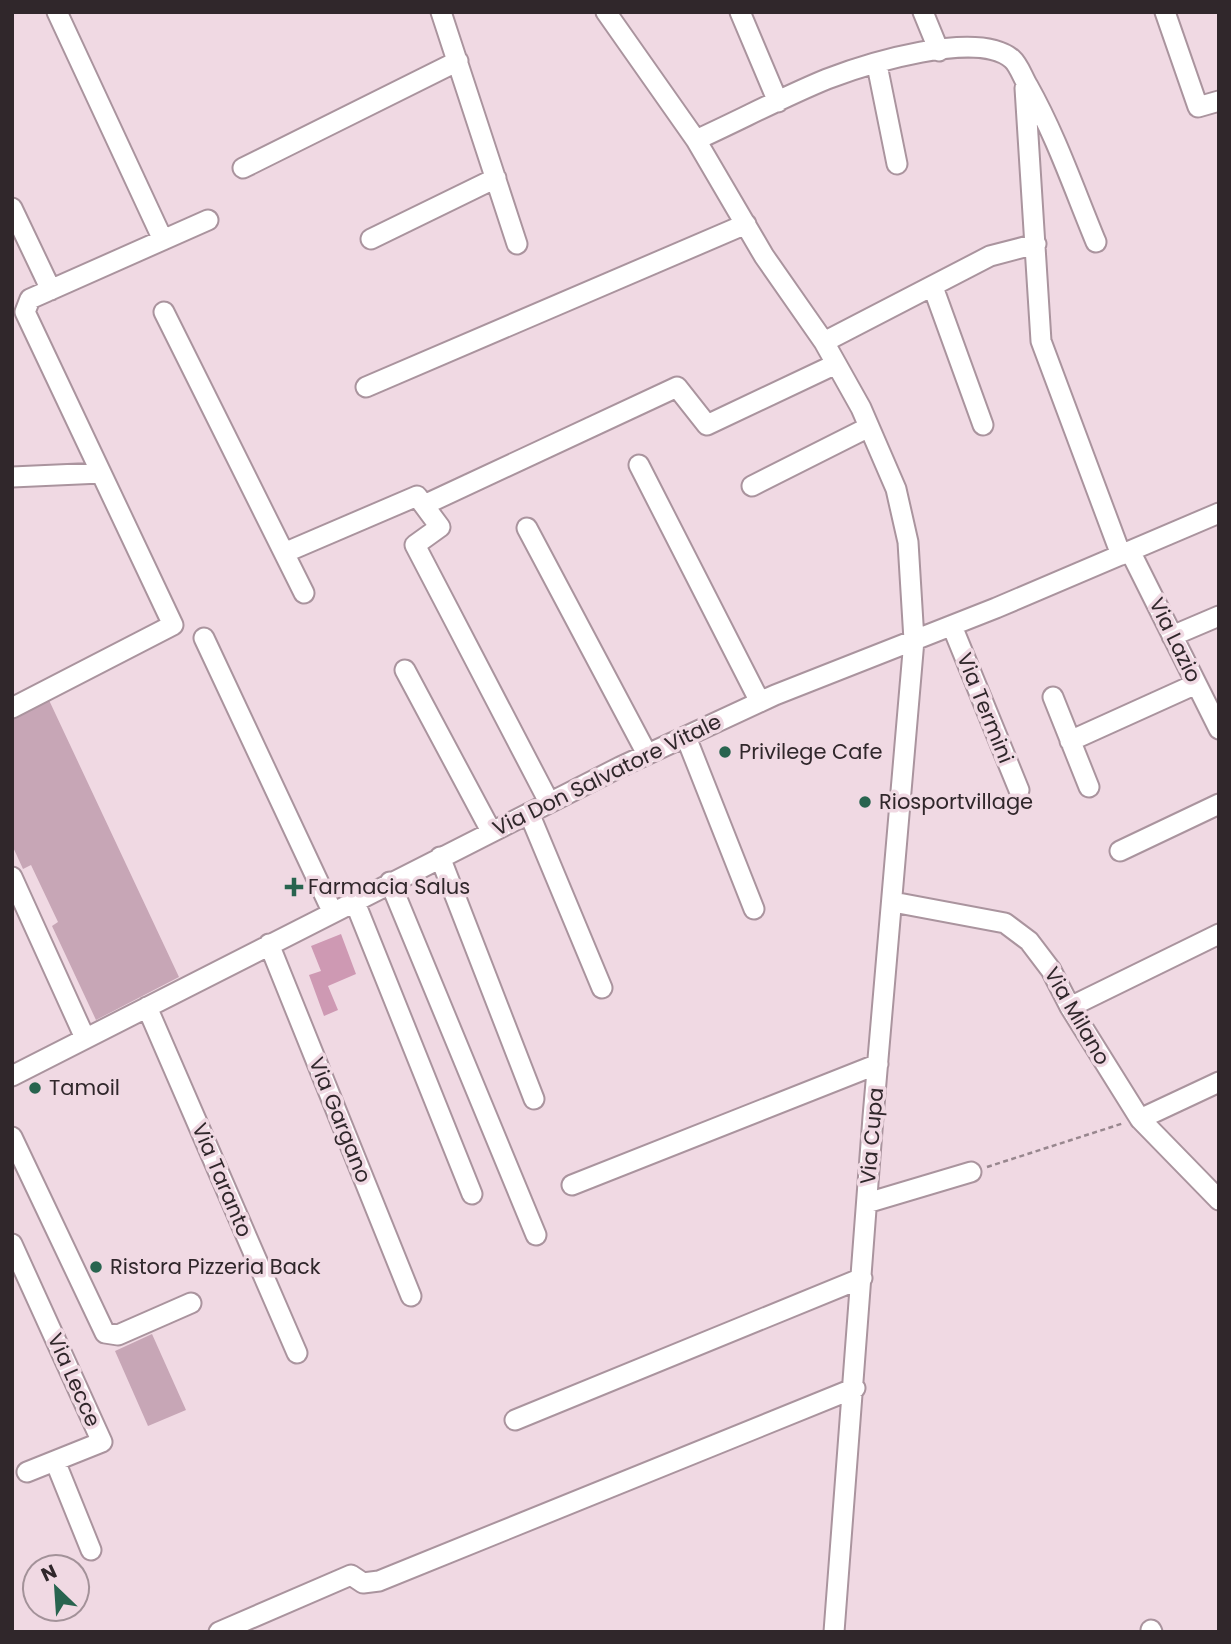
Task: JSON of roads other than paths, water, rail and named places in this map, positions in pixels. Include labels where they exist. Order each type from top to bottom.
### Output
[{"type":"street","points":[[57,12],[163,240]]},
{"type":"street","points":[[441,12],[517,244]]},
{"type":"street","name":"Via Cupa","points":[[606,12],[696,140],[746,224],[836,363],[869,427],[896,489],[908,542],[914,640],[834,1632]]},
{"type":"street","points":[[740,12],[778,102]]},
{"type":"street","points":[[923,12],[939,51]]},
{"type":"street","points":[[1165,12],[1198,107],[1219,101]]},
{"type":"street","points":[[696,140],[828,79],[939,51],[967,46],[995,49],[1013,60],[1025,80],[1062,151],[1096,242]]},
{"type":"street","points":[[243,168],[458,61]]},
{"type":"street","points":[[877,65],[897,164]]},
{"type":"street","name":"Via Lazio","points":[[1025,80],[1041,341],[1126,553],[1219,729]]},
{"type":"street","points":[[371,239],[496,178]]},
{"type":"street","points":[[12,208],[51,290]]},
{"type":"street","points":[[12,708],[173,625],[25,312],[30,299],[208,220]]},
{"type":"street","points":[[366,387],[746,224]]},
{"type":"street","points":[[824,342],[990,256],[1036,244]]},
{"type":"street","points":[[933,286],[983,425]]},
{"type":"street","points":[[164,312],[304,593]]},
{"type":"street","points":[[424,505],[677,387],[707,425],[836,363]]},
{"type":"street","points":[[752,486],[869,427]]},
{"type":"street","points":[[639,465],[760,702]]},
{"type":"street","points":[[12,477],[101,473]]},
{"type":"street","points":[[284,553],[417,496],[440,527],[415,545],[549,802]]},
{"type":"street","name":"Via Don Salvatore Vitale","points":[[12,1076],[354,900],[647,754],[760,702],[951,626],[1219,513]]},
{"type":"street","points":[[527,528],[647,754]]},
{"type":"street","points":[[1172,636],[1219,616]]},
{"type":"street","name":"Via Termini","points":[[951,626],[1019,790]]},
{"type":"street","points":[[204,638],[332,912]]},
{"type":"street","points":[[405,670],[491,831]]},
{"type":"street","points":[[1070,741],[1196,684]]},
{"type":"street","points":[[1053,697],[1089,787]]},
{"type":"street","points":[[686,737],[754,909]]},
{"type":"street","points":[[1120,851],[1219,804]]},
{"type":"street","points":[[529,813],[602,988]]},
{"type":"street","points":[[440,857],[534,1100]]},
{"type":"street","points":[[12,877],[85,1038]]},
{"type":"street","points":[[390,882],[536,1236]]},
{"type":"street","points":[[354,900],[472,1194]]},
{"type":"street","name":"Via Milano","points":[[893,902],[1005,923],[1042,956],[1070,1007],[1140,1119],[1219,1200]]},
{"type":"street","points":[[1070,1007],[1219,934]]},
{"type":"street","name":"Via Gargano","points":[[269,944],[411,1296]]},
{"type":"street","name":"Via Taranto","points":[[147,1007],[296,1353]]},
{"type":"street","points":[[572,1185],[878,1064]]},
{"type":"street","points":[[1140,1119],[1219,1082]]},
{"type":"street","points":[[12,1137],[105,1333],[118,1335],[191,1303]]},
{"type":"street","points":[[867,1203],[971,1172]]},
{"type":"street","name":"Via Lecce","points":[[12,1244],[102,1442],[27,1472]]},
{"type":"street","points":[[515,1420],[862,1278]]},
{"type":"street","points":[[219,1632],[351,1574],[363,1583],[379,1581],[855,1388]]},
{"type":"street","points":[[55,1461],[91,1550]]},
{"type":"place","name":"Privilege Cafe","points":[[725,752]]},
{"type":"place","name":"Riosportvillage","points":[[865,802]]},
{"type":"place","name":"Farmacia Salus","points":[[294,887]]},
{"type":"place","name":"Tamoil","points":[[35,1088]]},
{"type":"place","name":"Ristora Pizzeria Back","points":[[96,1267]]}]
